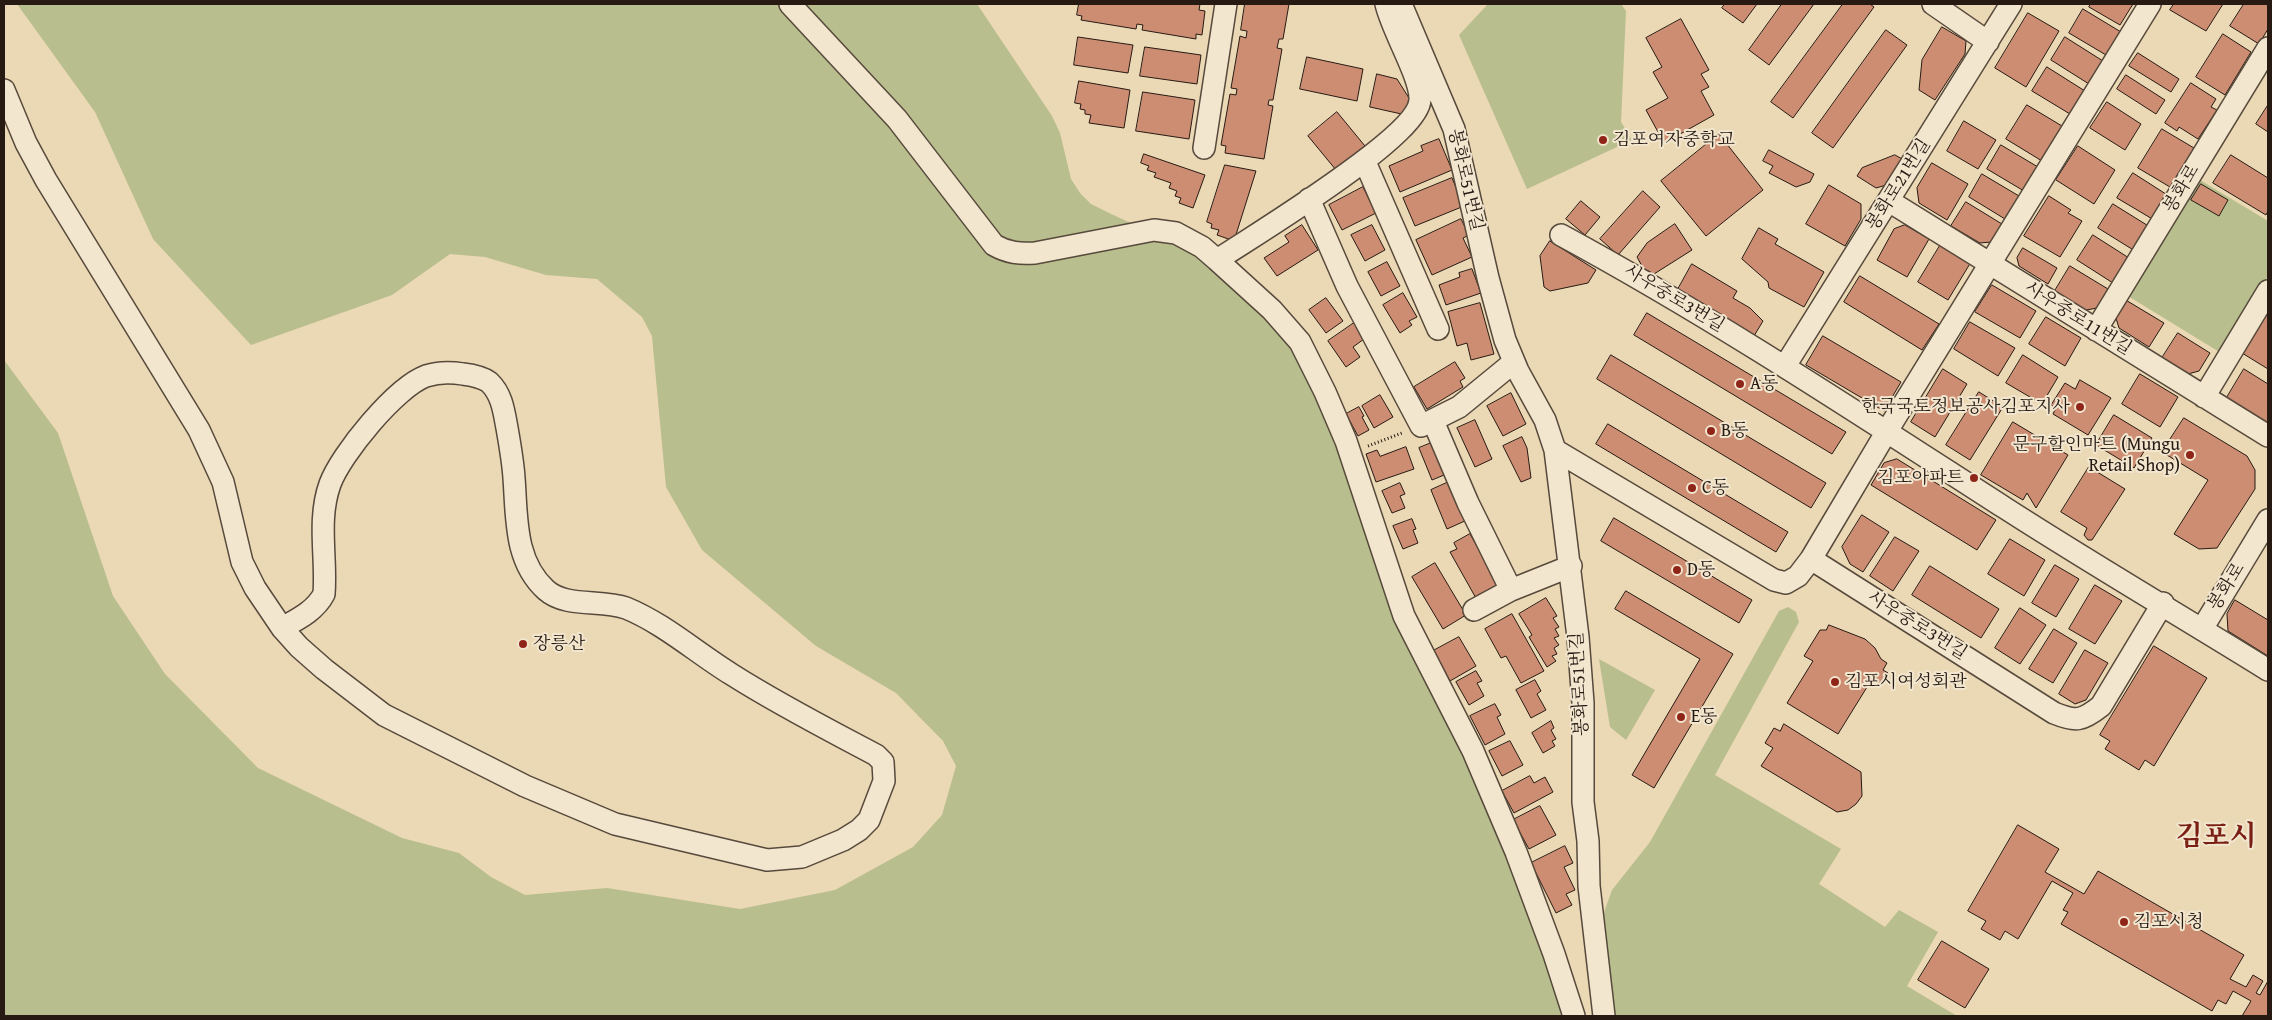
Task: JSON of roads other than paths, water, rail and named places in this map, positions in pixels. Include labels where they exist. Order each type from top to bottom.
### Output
[{"type":"street","points":[[790,4],[893,114],[994,246],[1005,252],[1035,253],[1154,230],[1166,230],[1187,238],[1217,260],[1272,310],[1300,342],[1325,392],[1350,453],[1404,616],[1490,790],[1554,954],[1574,1016]]},
{"type":"street","points":[[1204,148],[1226,4]]},
{"type":"street","points":[[1217,260],[1365,162],[1410,122],[1417,112],[1420,100],[1417,87],[1389,18],[1386,4]]},
{"type":"street","name":"봉화로51번길","points":[[1401,4],[1454,129],[1494,302],[1514,362],[1545,420],[1555,450],[1571,566],[1583,703],[1582,776],[1589,848],[1589,886],[1604,1016]]},
{"type":"street","points":[[1933,4],[1988,42]]},
{"type":"street","name":"봉화로21번길","points":[[1785,366],[2011,4]]},
{"type":"street","points":[[1555,450],[1774,580],[1786,583],[1798,576],[1811,559],[1887,431],[2150,4]]},
{"type":"street","name":"봉화로","points":[[2096,330],[2268,48]]},
{"type":"street","points":[[4,90],[26,143],[46,180],[176,388],[199,430],[222,482],[242,562],[256,588],[282,628],[324,669],[384,715],[525,786],[615,824],[767,860],[802,857],[843,840],[859,830],[868,820],[884,781],[882,762],[876,755],[776,703],[650,620],[626,608],[604,603],[555,597],[544,589],[524,556],[516,529],[514,479],[503,406],[496,390],[487,381],[470,374],[447,372],[426,376],[406,388],[352,446],[330,484],[325,505],[324,594],[319,603],[310,611],[282,628]]},
{"type":"street","points":[[1365,162],[1438,329]]},
{"type":"street","points":[[1309,198],[1347,286],[1427,424],[1511,590]]},
{"type":"street","name":"사우중로11번길","points":[[1889,201],[2268,436]]},
{"type":"street","name":"사우중로3번길","points":[[1561,235],[1636,276],[1785,366],[2007,509],[2163,603],[2268,670]]},
{"type":"street","points":[[2204,397],[2268,291]]},
{"type":"street","points":[[1427,424],[1458,408],[1514,362]]},
{"type":"street","name":"봉화로","points":[[2202,628],[2268,520]]},
{"type":"street","name":"사우중로3번길","points":[[1811,559],[2054,713],[2070,720],[2086,718],[2101,706],[2163,603]]},
{"type":"street","points":[[1474,610],[1511,590],[1571,566]]},
{"type":"place","name":"김포여자중학교","points":[[1603,140]]},
{"type":"place","name":"A동","points":[[1740,384]]},
{"type":"place","name":"한국국토정보공사김포지사","points":[[2080,407]]},
{"type":"place","name":"B동","points":[[1711,431]]},
{"type":"place","name":"문구할인마트 (Mungu Retail Shop)","points":[[2190,455]]},
{"type":"place","name":"김포아파트","points":[[1974,478]]},
{"type":"place","name":"C동","points":[[1692,488]]},
{"type":"place","name":"D동","points":[[1677,570]]},
{"type":"place","name":"장릉산","points":[[523,644]]},
{"type":"place","name":"김포시여성회관","points":[[1835,682]]},
{"type":"place","name":"E동","points":[[1681,717]]},
{"type":"place","name":"김포시청","points":[[2124,922]]},
{"type":"district","name":"김포시","points":[[2216,838]]}]
